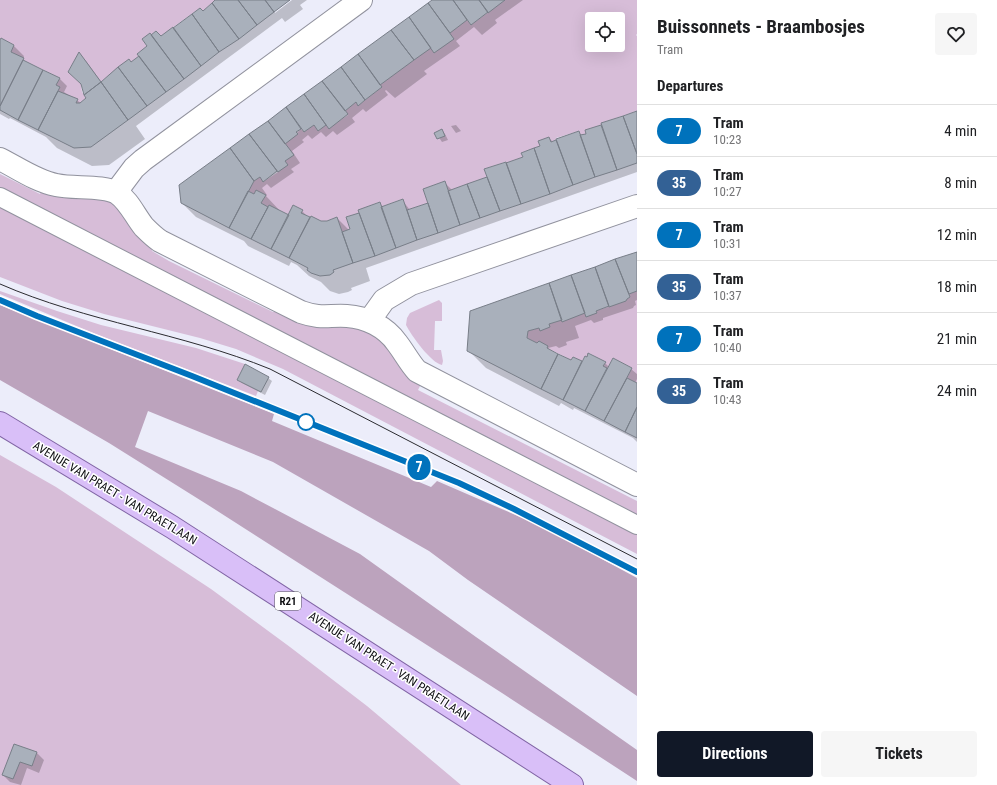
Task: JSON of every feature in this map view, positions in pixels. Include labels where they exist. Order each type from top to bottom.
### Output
[{"type":"main road","name":"AVENUE VAN PRAET - VAN PRAETLAAN","points":[[0,423],[179,532],[572,785]]},
{"type":"street","points":[[116,192],[134,168],[144,160],[361,0]]},
{"type":"street","points":[[0,159],[54,185],[116,192],[122,197],[151,234],[160,241],[293,308],[312,316],[358,317],[369,321],[391,335],[410,364],[417,371],[637,486]]},
{"type":"street","points":[[0,197],[637,525]]},
{"type":"street","points":[[369,321],[384,300],[411,284],[637,206]]},
{"type":"shaded area","points":[[0,0],[215,0],[203,11],[200,8],[161,36],[156,31],[151,35],[150,33],[142,39],[147,46],[137,54],[139,56],[131,62],[129,59],[101,82],[79,53],[68,72],[81,84],[82,92],[86,98],[80,103],[76,103],[58,91],[60,87],[56,85],[60,78],[23,60],[23,58],[11,52],[14,45],[1,38],[0,40]]},
{"type":"shaded area","points":[[505,0],[637,0],[637,111],[585,130],[586,134],[580,135],[579,131],[556,138],[556,140],[551,142],[538,141],[540,146],[521,153],[523,157],[484,169],[487,177],[448,191],[445,181],[423,189],[428,203],[407,210],[402,199],[381,207],[379,202],[359,210],[359,213],[346,217],[350,229],[342,232],[337,217],[327,221],[321,221],[301,213],[303,210],[293,205],[289,215],[269,205],[268,207],[261,203],[266,195],[256,190],[254,194],[248,191],[254,181],[260,177],[263,182],[278,172],[285,161],[293,155],[285,144],[301,129],[304,132],[314,125],[318,131],[326,125],[329,128],[348,115],[345,111],[356,102],[359,105],[382,87],[380,85],[467,20],[471,25]]},
{"type":"shaded area","points":[[0,174],[40,194],[43,187],[110,199],[150,242],[152,251],[169,261],[273,312],[281,309],[327,323],[369,329],[422,382],[418,390],[637,501],[637,517],[0,189]]},
{"type":"shaded area","points":[[0,205],[637,533],[637,554],[283,369],[236,349],[200,338],[104,314],[62,301],[0,277]]},
{"type":"shaded area","points":[[0,291],[101,325],[196,348],[245,364],[237,380],[258,391],[256,396],[98,335],[0,294]]},
{"type":"shaded area","points":[[637,291],[637,383],[627,378],[632,368],[613,358],[607,369],[603,366],[605,362],[589,353],[582,361],[573,357],[571,360],[547,348],[539,341],[537,343],[527,338],[528,331],[550,327],[549,324],[563,321],[585,313],[597,313],[596,311],[626,301],[630,297],[629,294]]},
{"type":"shaded area","points":[[439,300],[442,303],[442,321],[435,321],[434,350],[441,350],[443,361],[442,365],[427,354],[406,325],[407,318],[410,313]]},
{"type":"shaded area","points":[[0,305],[274,414],[272,421],[431,487],[437,481],[541,526],[637,578],[637,696],[468,580],[429,551],[273,462],[148,411],[135,447],[241,491],[360,554],[637,750],[637,781],[208,505],[109,443],[0,380]]},
{"type":"shaded area","points":[[0,455],[56,487],[211,589],[367,706],[461,785],[0,785]]},
{"type":"building","points":[[215,0],[238,0],[257,25],[239,39],[212,3]]},
{"type":"building","points":[[238,0],[265,0],[274,12],[257,25]]},
{"type":"building","points":[[265,0],[290,0],[274,12]]},
{"type":"building","points":[[432,0],[453,0],[467,20],[450,33],[428,3]]},
{"type":"building","points":[[453,0],[479,0],[488,12],[471,25]]},
{"type":"building","points":[[479,0],[505,0],[488,13]]},
{"type":"building","points":[[212,3],[239,39],[219,52],[192,14],[200,8],[203,11]]},
{"type":"building","points":[[428,3],[454,39],[434,53],[409,17]]},
{"type":"building","points":[[192,14],[219,52],[201,66],[173,28]]},
{"type":"building","points":[[409,17],[431,48],[414,60],[391,30]]},
{"type":"building","points":[[173,27],[201,66],[184,79],[151,35],[156,31],[161,36]]},
{"type":"building","points":[[391,30],[414,60],[380,85],[358,54]]},
{"type":"building","points":[[150,33],[184,79],[166,92],[137,54],[147,46],[142,39]]},
{"type":"building","points":[[1,38],[14,45],[11,52],[24,58],[0,106],[0,40]]},
{"type":"building","points":[[79,52],[101,82],[84,95],[81,84],[68,72]]},
{"type":"building","points":[[358,54],[382,87],[365,100],[341,67]]},
{"type":"building","points":[[139,56],[166,92],[147,106],[118,67],[129,59],[131,62]]},
{"type":"building","points":[[23,60],[43,70],[18,120],[0,110],[0,106]]},
{"type":"building","points":[[118,67],[147,106],[128,120],[101,82]]},
{"type":"building","points":[[341,67],[365,100],[358,106],[356,102],[345,111],[322,81]]},
{"type":"building","points":[[43,70],[60,78],[56,85],[60,87],[38,130],[18,120]]},
{"type":"building","points":[[322,81],[348,114],[329,129],[304,94]]},
{"type":"building","points":[[101,82],[128,120],[91,147],[74,148],[38,130],[58,91],[78,99],[76,103],[80,103],[86,98],[84,95]]},
{"type":"building","points":[[304,94],[326,125],[318,131],[314,125],[304,132],[286,107]]},
{"type":"building","points":[[286,107],[301,129],[296,132],[298,134],[285,144],[268,121]]},
{"type":"building","points":[[637,111],[637,154],[623,116]]},
{"type":"building","points":[[623,116],[637,154],[637,163],[617,170],[601,123]]},
{"type":"building","points":[[268,121],[294,155],[285,161],[288,165],[278,172],[249,134]]},
{"type":"building","points":[[601,125],[617,170],[595,177],[580,135],[586,134],[585,130]]},
{"type":"building","points":[[442,129],[445,136],[437,139],[434,133]]},
{"type":"building","points":[[579,131],[595,177],[573,185],[556,139]]},
{"type":"building","points":[[249,134],[277,171],[263,182],[260,177],[254,181],[230,148]]},
{"type":"building","points":[[549,137],[551,142],[556,140],[573,185],[550,194],[534,148],[540,146],[538,141]]},
{"type":"building","points":[[230,148],[254,181],[229,228],[181,203],[179,185]]},
{"type":"building","points":[[534,148],[550,194],[521,204],[506,163],[523,157],[521,153]]},
{"type":"building","points":[[506,162],[521,204],[500,211],[484,169]]},
{"type":"building","points":[[487,177],[500,211],[480,218],[467,184]]},
{"type":"building","points":[[445,181],[460,225],[438,233],[423,189]]},
{"type":"building","points":[[467,184],[480,218],[460,225],[448,191]]},
{"type":"building","points":[[256,190],[266,195],[261,203],[268,207],[251,239],[229,228],[248,191],[254,194]]},
{"type":"building","points":[[403,199],[417,240],[396,248],[381,207]]},
{"type":"building","points":[[380,202],[396,248],[375,256],[358,210]]},
{"type":"building","points":[[428,203],[438,233],[417,240],[407,210]]},
{"type":"building","points":[[269,205],[289,215],[271,249],[251,239]]},
{"type":"building","points":[[293,205],[303,210],[301,213],[310,217],[289,258],[271,249]]},
{"type":"building","points":[[359,213],[375,256],[353,263],[342,232],[350,229],[346,217]]},
{"type":"building","points":[[311,216],[321,221],[327,221],[337,217],[353,263],[333,270],[334,272],[330,275],[320,276],[311,273],[307,270],[308,268],[289,258]]},
{"type":"building","points":[[637,252],[637,291],[629,294],[615,259]]},
{"type":"building","points":[[615,259],[630,297],[626,301],[609,307],[595,267]]},
{"type":"building","points":[[595,267],[609,306],[586,317],[571,275]]},
{"type":"building","points":[[571,275],[585,313],[562,322],[549,283]]},
{"type":"building","points":[[549,283],[562,320],[549,324],[550,327],[540,331],[539,328],[528,331],[527,338],[537,343],[539,341],[548,346],[547,348],[558,354],[541,389],[467,351],[470,311]]},
{"type":"building","points":[[588,353],[606,362],[603,366],[607,368],[585,411],[563,400],[585,356],[587,357]]},
{"type":"building","points":[[558,354],[571,360],[573,357],[582,361],[563,400],[541,389]]},
{"type":"building","points":[[613,358],[632,368],[604,421],[585,411]]},
{"type":"building","points":[[245,364],[269,377],[261,392],[237,380]]},
{"type":"building","points":[[627,378],[637,383],[637,407],[625,432],[604,421]]},
{"type":"building","points":[[637,407],[637,438],[625,432]]},
{"type":"building","points":[[14,744],[37,752],[32,766],[20,762],[13,779],[2,775]]},
{"type":"tram line","points":[[0,284],[67,308],[203,346],[270,369],[637,559]]},
{"type":"tram line","points":[[0,300],[459,483],[514,509],[637,572]]},
{"type":"tram line","name":"7","points":[[0,300],[459,483],[570,537],[637,572]]}]
